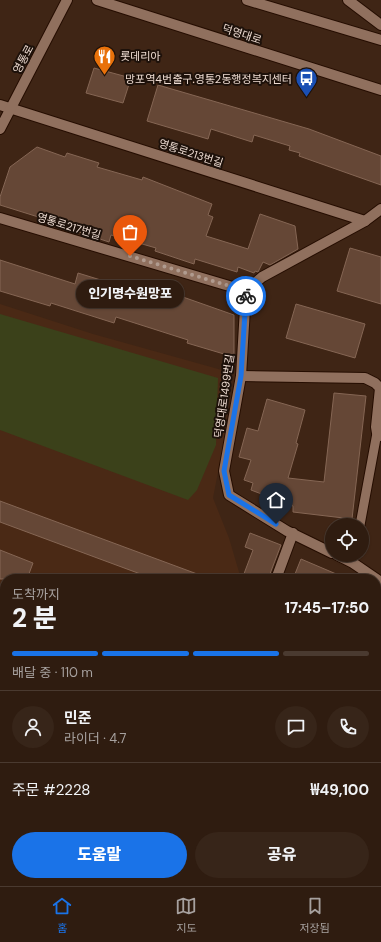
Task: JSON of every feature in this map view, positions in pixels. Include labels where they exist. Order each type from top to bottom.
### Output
[{"type":"street","name":"영통로","points":[[0,129],[67,0]]},
{"type":"street","name":"덕영대로","points":[[97,0],[381,90]]},
{"type":"street","points":[[247,0],[381,40]]},
{"type":"street","points":[[348,0],[381,25]]},
{"type":"street","name":"영통로213번길","points":[[0,105],[365,221]]},
{"type":"street","points":[[246,291],[262,277],[365,221],[381,209]]},
{"type":"street","name":"영통로217번길","points":[[0,218],[246,291]]},
{"type":"street","name":"덕영대로1499번길","points":[[246,291],[241,376],[224,471],[229,495],[293,533],[325,549]]},
{"type":"street","points":[[241,376],[365,378],[375,383],[380,388],[376,428],[379,434]]},
{"type":"street","points":[[278,574],[293,533]]},
{"type":"street","points":[[358,562],[372,574]]},
{"type":"lane","points":[[361,518],[379,434]]},
{"type":"shaded area","points":[[0,304],[93,334],[229,372],[225,436],[213,498],[229,538],[240,574],[0,574]]},
{"type":"green space","points":[[0,314],[218,378],[216,445],[197,490],[188,500],[0,430]]},
{"type":"building","points":[[94,68],[131,78],[123,103],[86,93]]},
{"type":"building","points":[[158,85],[309,129],[381,156],[381,185],[299,156],[300,153],[289,150],[290,146],[254,135],[252,142],[211,129],[208,139],[147,121]]},
{"type":"building","points":[[37,147],[65,157],[67,153],[99,163],[97,167],[142,180],[143,177],[212,204],[208,215],[213,217],[206,236],[248,249],[260,214],[295,226],[298,249],[270,265],[263,262],[258,272],[255,271],[254,273],[238,267],[237,272],[195,259],[194,264],[155,251],[156,248],[111,235],[109,242],[79,232],[80,230],[0,205],[0,197],[10,167]]},
{"type":"building","points":[[350,248],[381,257],[381,304],[337,291]]},
{"type":"building","points":[[0,260],[75,284],[78,273],[143,293],[146,284],[234,315],[234,357],[187,343],[188,340],[116,317],[114,323],[51,303],[50,306],[0,291]]},
{"type":"building","points":[[296,304],[365,324],[355,358],[286,338]]},
{"type":"building","points":[[334,393],[366,396],[352,518],[293,512],[293,506],[251,490],[253,483],[244,480],[251,460],[239,457],[247,428],[258,431],[267,399],[305,410],[296,443],[298,444],[288,478],[324,482]]},
{"type":"building","points":[[0,501],[197,574],[140,574],[0,522]]},
{"type":"building","points":[[250,533],[281,545],[270,574],[244,574],[253,550],[245,547]]},
{"type":"building","points":[[0,550],[33,563],[29,574],[0,574]]},
{"type":"building","points":[[301,559],[336,574],[295,574]]},
{"type":"way so far","points":[[130,256],[246,291],[246,296]]},
{"type":"place","name":"롯데리아","points":[[105,76]]},
{"type":"place","name":"망포역4번출구.영통2동행정복지센터","points":[[307,98]]},
{"type":"place","name":"인기명수원망포","points":[[130,256]]},
{"type":"route","points":[[246,296],[241,376],[224,471],[229,495],[276,524]]}]
